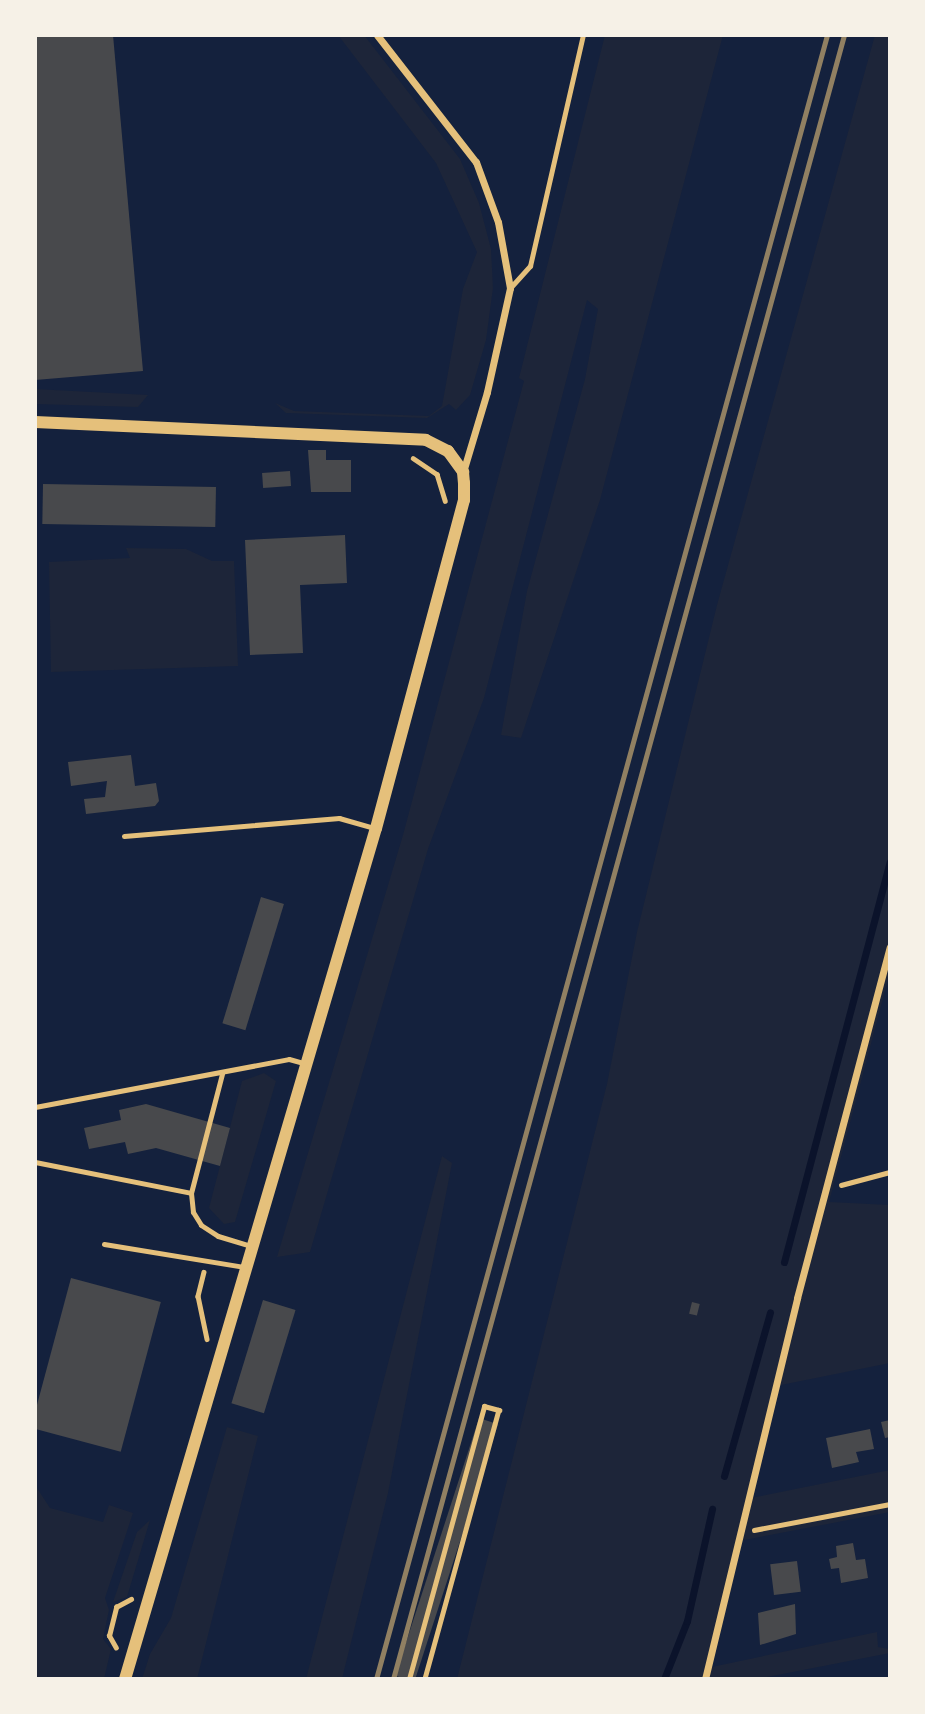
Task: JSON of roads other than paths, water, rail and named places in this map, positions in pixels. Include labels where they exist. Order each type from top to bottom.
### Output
[{"type":"street","points":[[125,1679],[376,828],[464,500],[463,472],[487,392],[510,288],[498,222],[476,162],[377,35]]},
{"type":"street","points":[[35,422],[426,440],[448,451],[463,472]]},
{"type":"street","points":[[705,1679],[826,1189],[890,947]]},
{"type":"lane","points":[[510,288],[530,266],[583,35]]},
{"type":"lane","points":[[124,836],[339,818],[376,828]]},
{"type":"lane","points":[[35,1107],[222,1074],[289,1059],[306,1063]]},
{"type":"lane","points":[[222,1074],[191,1193],[193,1212],[201,1225],[218,1236],[251,1245]]},
{"type":"lane","points":[[35,1163],[191,1193]]},
{"type":"lane","points":[[104,1244],[245,1267]]},
{"type":"waterway","points":[[784,1262],[890,862]]},
{"type":"waterway","points":[[724,1476],[770,1312]]},
{"type":"waterway","points":[[664,1679],[687,1621],[712,1509]]},
{"type":"railway","points":[[376,1679],[827,35]]},
{"type":"railway","points":[[393,1679],[844,35]]}]
